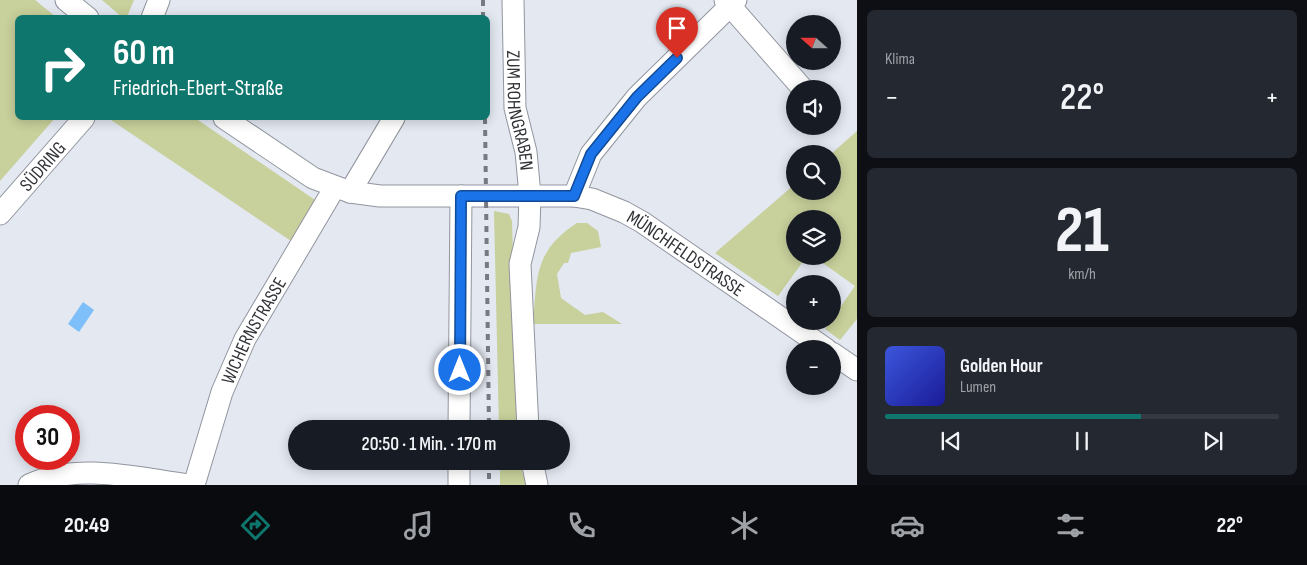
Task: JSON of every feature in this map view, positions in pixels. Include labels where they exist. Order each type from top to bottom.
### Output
[{"type":"street","points":[[66,0],[84,15]]},
{"type":"street","points":[[153,15],[159,0]]},
{"type":"street","name":"ZUM ROHNGRABEN","points":[[513,0],[515,108],[526,152],[530,196],[528,228],[520,264],[528,420]]},
{"type":"street","points":[[574,196],[591,154],[637,97],[731,2],[796,80]]},
{"type":"street","name":"SÜDRING","points":[[0,214],[82,120]]},
{"type":"street","name":"MÜNCHFELDSTRASSE","points":[[227,120],[299,170],[342,189],[380,196],[574,196],[592,199],[624,212],[813,340]]},
{"type":"street","name":"WICHERNSTRASSE","points":[[194,485],[222,392],[245,339],[342,189],[393,120]]},
{"type":"street","points":[[459,420],[461,196]]},
{"type":"street","points":[[841,360],[857,370]]},
{"type":"street","points":[[459,470],[459,485]]},
{"type":"street","points":[[534,470],[537,485]]},
{"type":"street","points":[[29,485],[43,478],[70,473],[100,473],[188,485]]},
{"type":"green space","points":[[0,0],[35,0],[54,15],[15,15],[15,120],[53,120],[0,181]]},
{"type":"green space","points":[[102,0],[134,0],[128,15],[120,15]]},
{"type":"green space","points":[[111,120],[198,120],[315,200],[291,241]]},
{"type":"green space","points":[[857,131],[857,319],[840,340],[826,330],[841,330],[841,306],[855,286],[826,265],[841,265],[841,210],[786,210],[786,265],[800,265],[793,275],[786,275],[786,285],[778,296],[715,253],[786,192],[786,200],[841,200],[841,145]]},
{"type":"green space","points":[[494,211],[509,214],[512,221],[518,420],[499,420]]},
{"type":"green space","points":[[577,223],[587,223],[598,231],[601,247],[571,253],[568,263],[564,263],[557,274],[561,298],[585,315],[603,312],[622,324],[533,324],[540,266],[553,244],[563,233]]},
{"type":"green space","points":[[500,470],[522,470],[526,485],[500,485]]},
{"type":"water","points":[[83,302],[94,310],[79,332],[68,324]]},
{"type":"railway","points":[[483,0],[483,15]]},
{"type":"railway","points":[[485,120],[489,420]]},
{"type":"railway","points":[[489,470],[489,485]]},
{"type":"route","points":[[460,370],[461,196],[574,196],[591,154],[637,97],[677,58]]}]
